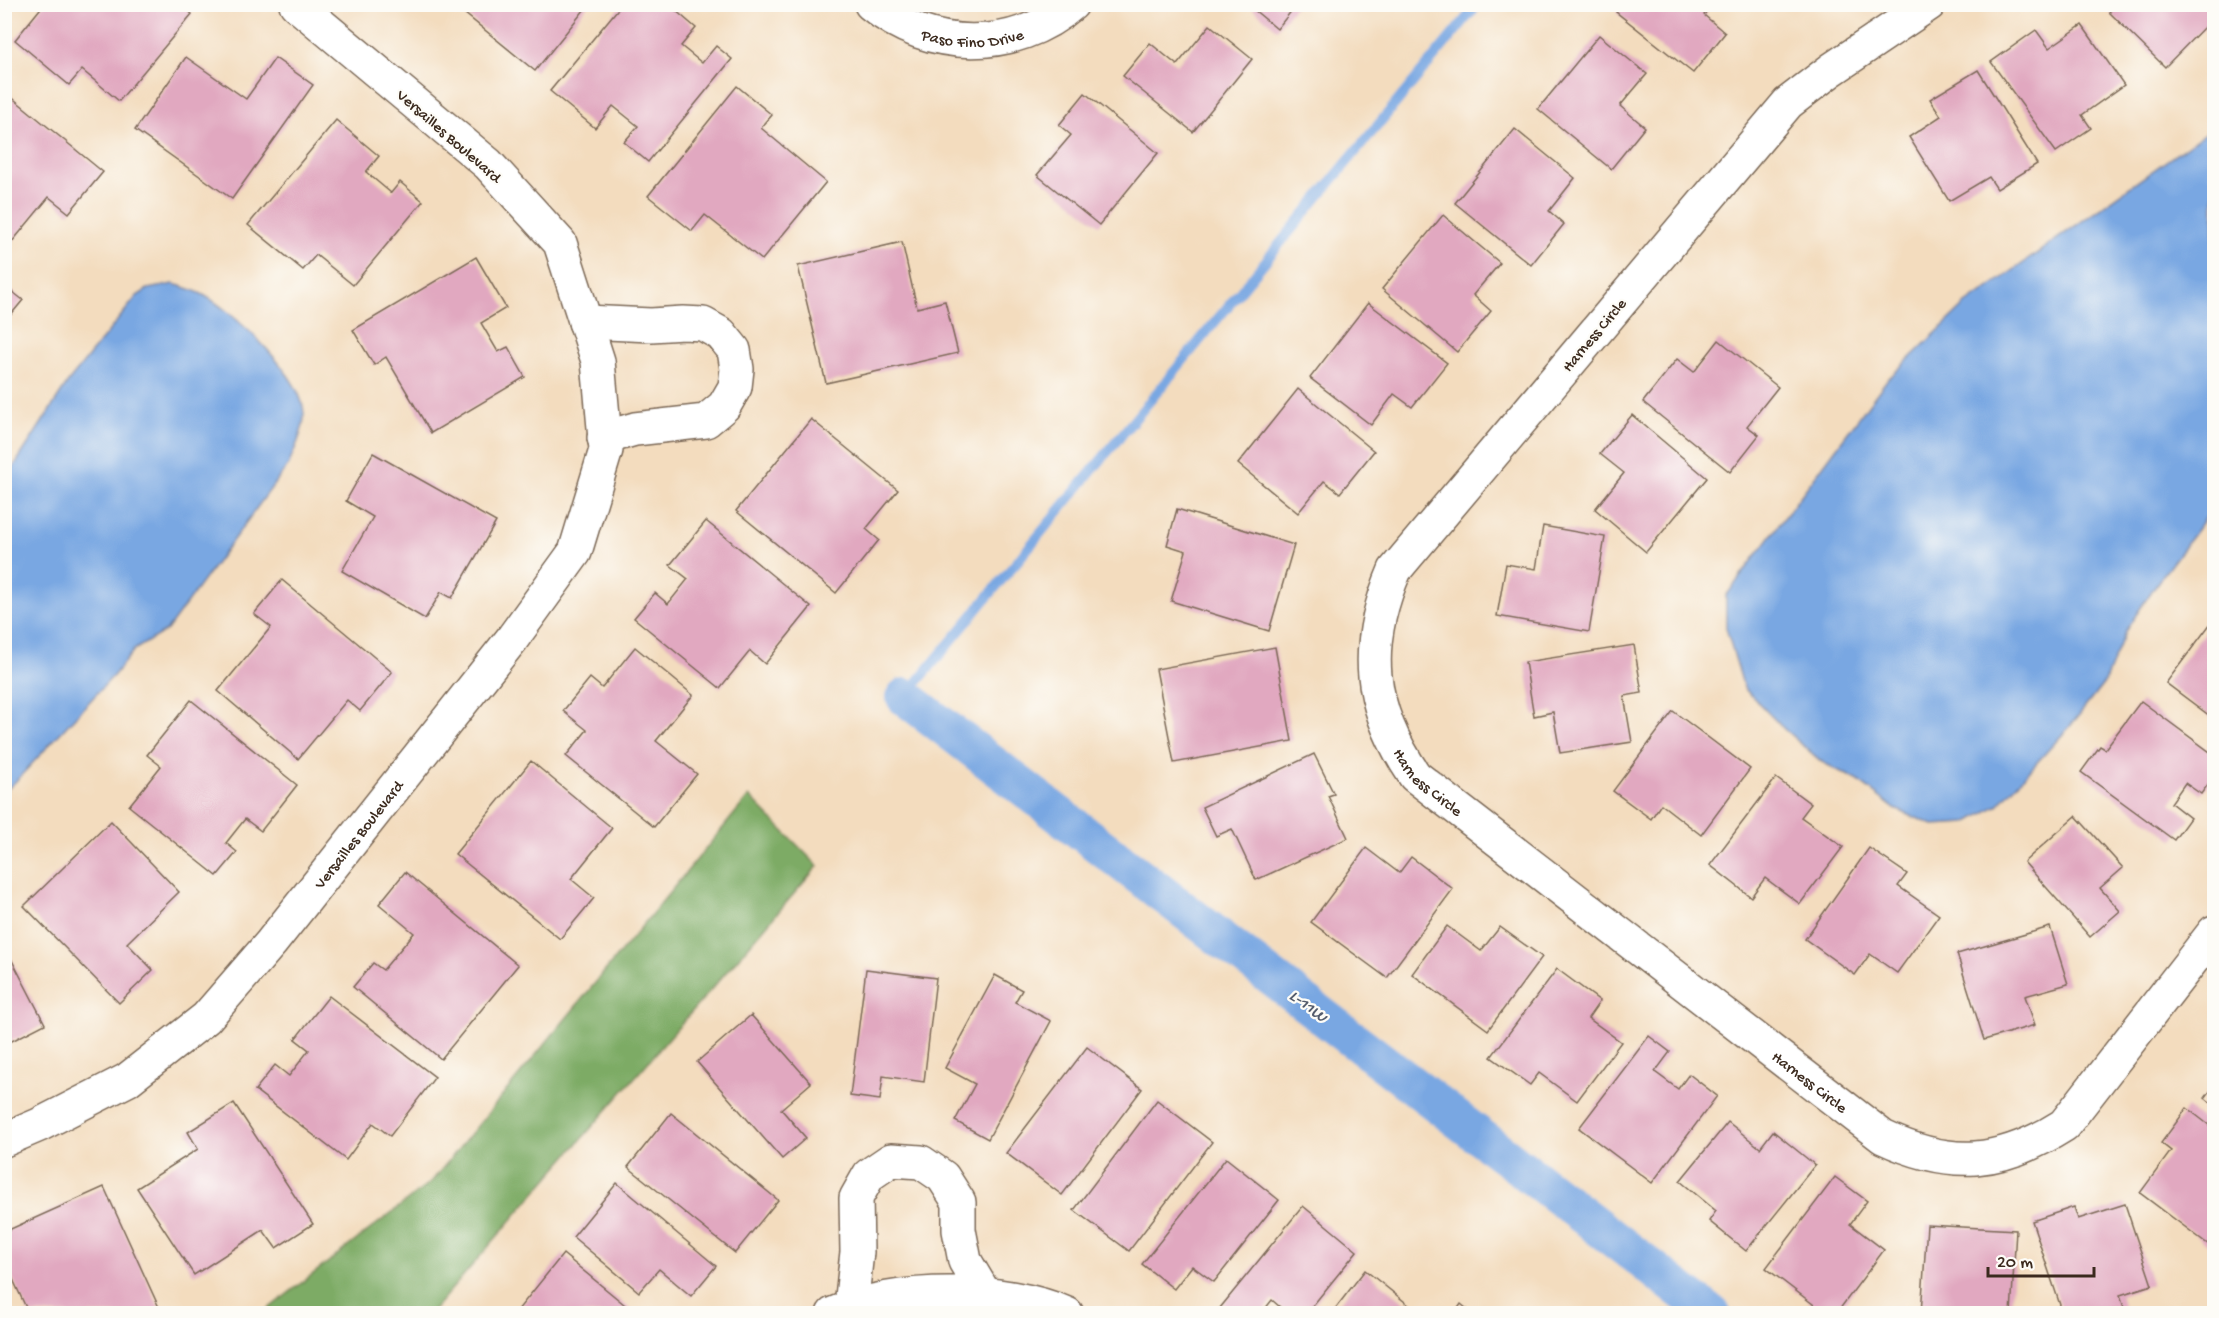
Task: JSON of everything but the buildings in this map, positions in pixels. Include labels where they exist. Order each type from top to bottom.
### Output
[{"type":"street","name":"Versailles Boulevard","points":[[4,1140],[39,1125],[127,1080],[206,1018],[271,943],[512,639],[575,552],[606,450],[598,361],[560,243],[488,164],[296,4]]},
{"type":"street","name":"Paso Fino Drive","points":[[871,4],[902,26],[945,40],[971,42],[998,40],[1024,33],[1048,22],[1072,4]]},
{"type":"street","name":"Harness Circle","points":[[1929,4],[1831,70],[1788,103],[1395,570],[1380,609],[1374,641],[1377,691],[1383,715],[1401,756],[1415,776],[1883,1137],[1908,1149],[1926,1154],[1961,1159],[1989,1157],[2016,1151],[2041,1140],[2064,1125],[2214,932]]},
{"type":"street","points":[[585,322],[651,325],[703,324],[721,334],[734,350],[737,369],[735,387],[724,406],[706,421],[635,429],[604,438]]},
{"type":"street","points":[[984,1293],[965,1261],[959,1230],[959,1202],[943,1177],[921,1162],[891,1160],[869,1175],[856,1198],[857,1252],[842,1310],[924,1293],[984,1293],[1050,1306],[1067,1314]]},
{"type":"green space","points":[[749,796],[818,866],[431,1313],[263,1313],[432,1181]]},
{"type":"water","points":[[2214,127],[2214,507],[2157,583],[2126,630],[2104,683],[2072,724],[1998,805],[1967,823],[1933,825],[1895,809],[1857,780],[1822,762],[1784,729],[1744,688],[1726,628],[1726,596],[1886,381],[1966,304]]},
{"type":"water","points":[[173,284],[199,292],[207,297],[235,318],[267,349],[282,367],[301,401],[304,422],[301,434],[289,464],[167,630],[134,650],[114,675],[5,791],[5,480],[68,382],[137,296],[148,289]]},
{"type":"waterway","points":[[905,697],[1478,4]]},
{"type":"waterway","name":"L-11W","points":[[905,697],[1712,1314]]}]
